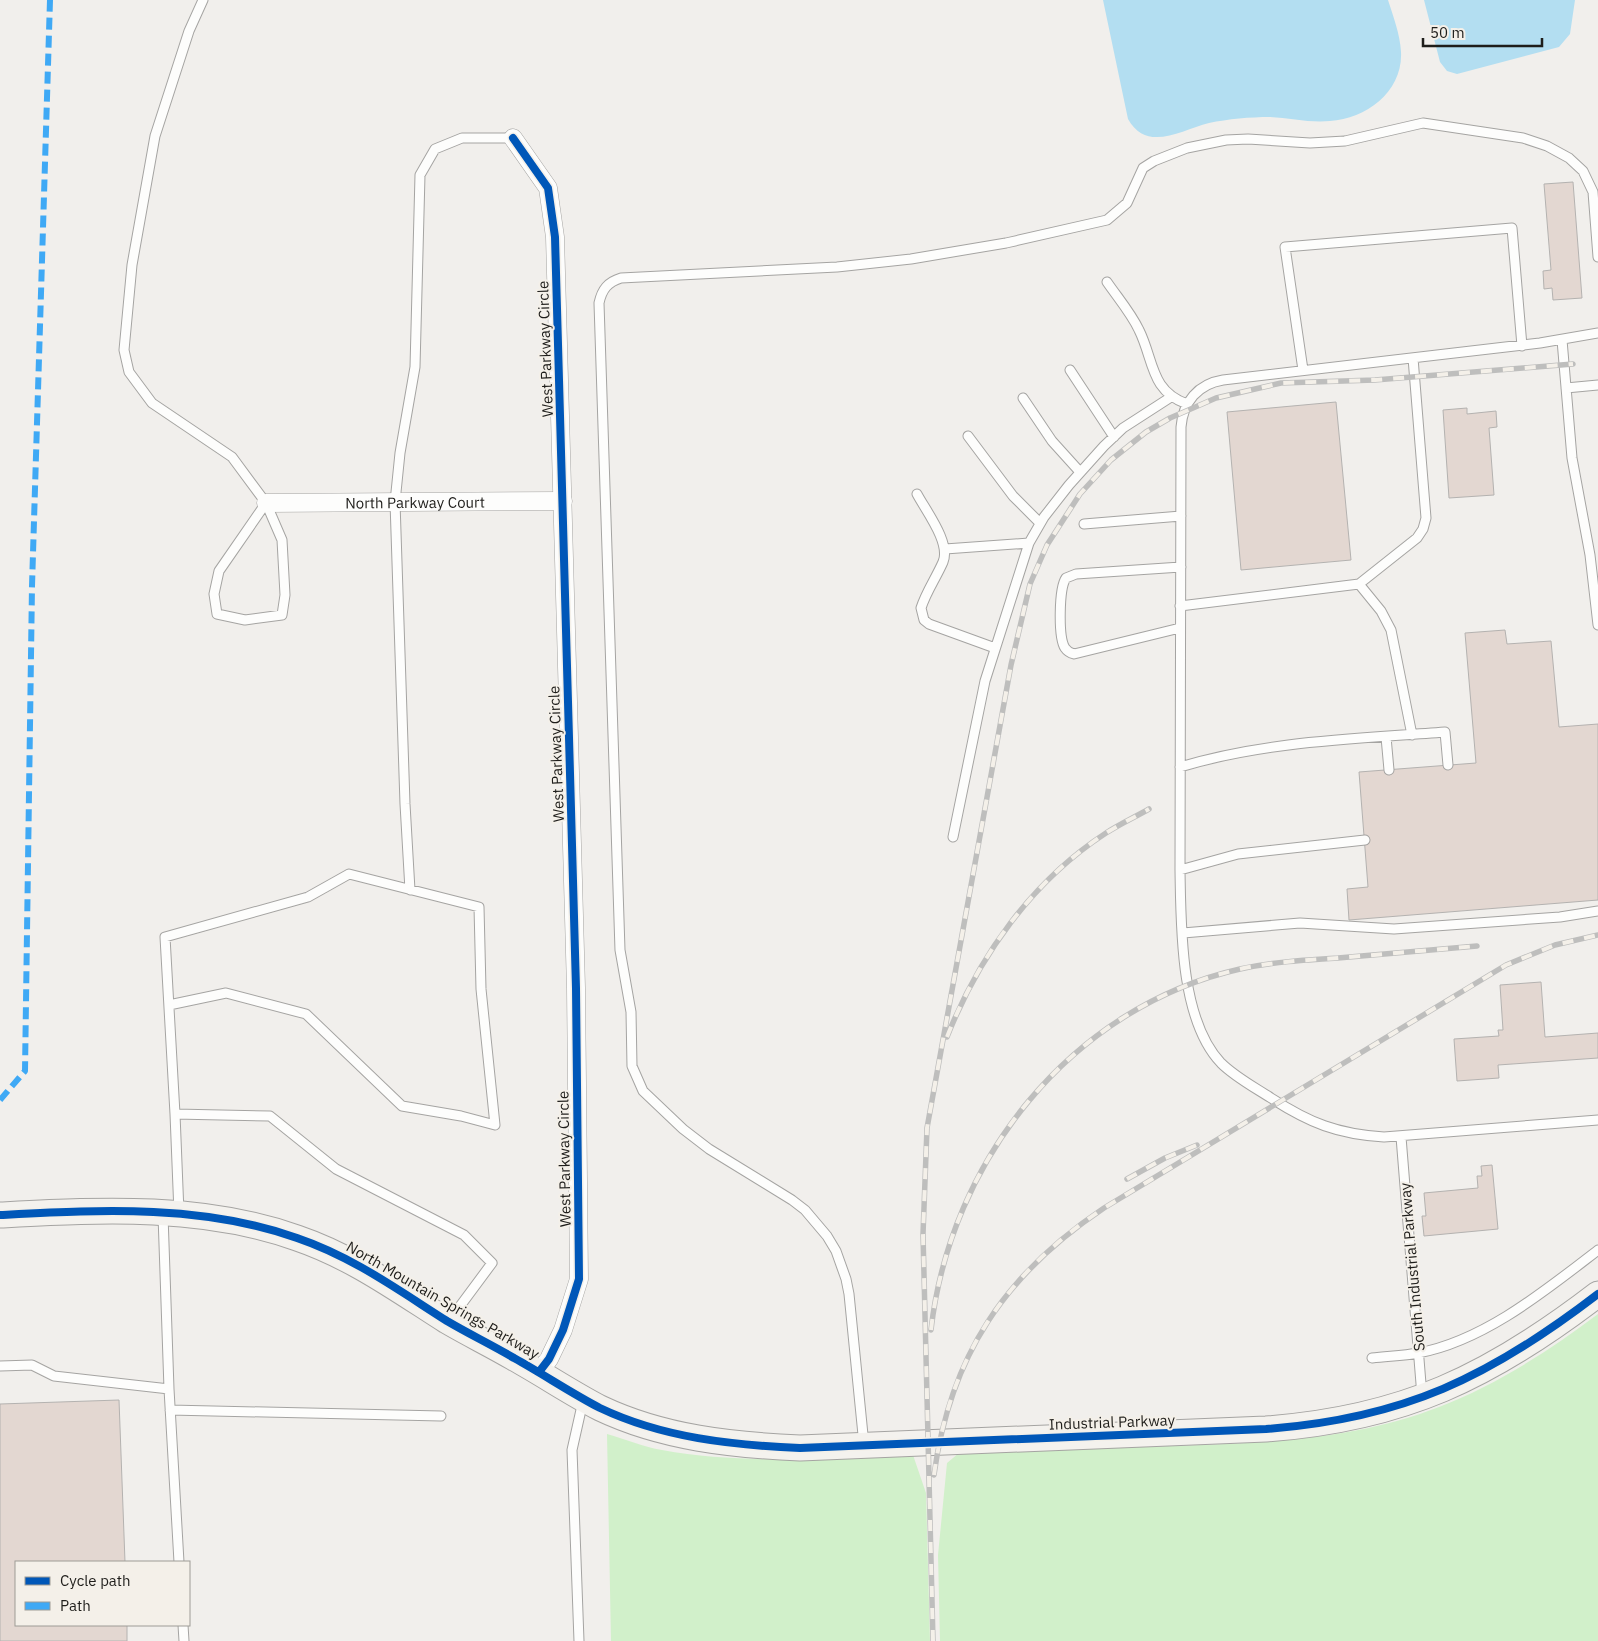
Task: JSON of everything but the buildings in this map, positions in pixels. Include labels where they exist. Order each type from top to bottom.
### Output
[{"type":"street","name":"West Parkway Circle","points":[[512,138],[548,188],[555,237],[576,988],[579,1279],[563,1330],[549,1359],[538,1372]]},
{"type":"street","name":"North Parkway Court","points":[[266,502],[563,501]]},
{"type":"street","name":"North Mountain Springs Parkway","points":[[0,1215],[106,1210],[171,1212],[271,1229],[323,1248],[369,1270],[449,1322],[591,1403]]},
{"type":"street","name":"Industrial Parkway","points":[[591,1403],[654,1428],[697,1438],[741,1445],[800,1448],[1294,1427],[1351,1418],[1422,1398],[1456,1384],[1505,1360],[1550,1330],[1598,1294]]},
{"type":"lane","points":[[203,0],[189,31],[155,136],[132,266],[124,350],[129,372],[152,403],[232,458],[266,502],[282,540],[285,595],[282,615],[245,620],[217,614],[214,594],[219,571],[266,502]]},
{"type":"lane","points":[[864,1445],[848,1286],[842,1264],[827,1236],[811,1216],[792,1200],[709,1149],[683,1129],[643,1091],[632,1066],[631,1012],[622,969],[619,930],[600,303],[603,290],[614,280],[621,278],[837,267],[911,259],[1006,243],[1107,220],[1127,204],[1143,168],[1154,161],[1187,148],[1226,140],[1248,139],[1310,143],[1345,142],[1424,123],[1523,138],[1547,146],[1569,158],[1583,171],[1593,192],[1598,257]]},
{"type":"lane","points":[[410,890],[404,804],[395,502],[400,453],[415,367],[420,175],[435,149],[462,138],[512,138]]},
{"type":"lane","points":[[1303,370],[1285,247],[1512,228],[1522,346]]},
{"type":"lane","points":[[1107,282],[1135,322],[1145,344],[1156,378],[1171,397],[1187,404]]},
{"type":"lane","points":[[1598,332],[1522,346],[1214,381],[1198,391],[1187,404],[1181,427],[1180,606],[1180,870],[1183,933],[1194,1018],[1204,1040],[1221,1064],[1301,1118],[1317,1124],[1366,1136],[1401,1137],[1598,1120]]},
{"type":"lane","points":[[1562,340],[1572,458],[1590,554],[1598,625]]},
{"type":"lane","points":[[1180,606],[1359,584],[1417,538],[1425,524],[1413,358]]},
{"type":"lane","points":[[1070,370],[1114,437]]},
{"type":"lane","points":[[1566,388],[1598,385]]},
{"type":"lane","points":[[953,837],[979,706],[995,648],[1029,543],[1040,523],[1080,472],[1114,437],[1123,428],[1171,397]]},
{"type":"lane","points":[[1023,398],[1052,440],[1080,472]]},
{"type":"lane","points":[[968,436],[1013,496],[1040,523]]},
{"type":"lane","points":[[917,494],[945,549],[944,560],[922,603],[921,614],[924,620],[929,624],[995,648]]},
{"type":"lane","points":[[1084,524],[1181,516]]},
{"type":"lane","points":[[945,549],[1029,543]]},
{"type":"lane","points":[[1590,554],[1598,564]]},
{"type":"lane","points":[[1180,628],[1074,654],[1064,646],[1060,592],[1066,578],[1076,574],[1181,567]]},
{"type":"lane","points":[[1359,584],[1381,611],[1391,630],[1412,735]]},
{"type":"lane","points":[[1180,767],[1257,748],[1445,732],[1448,765]]},
{"type":"lane","points":[[1386,737],[1389,770]]},
{"type":"lane","points":[[1180,870],[1238,854],[1365,840]]},
{"type":"lane","points":[[169,1005],[226,993],[306,1014],[402,1106],[461,1116],[495,1125],[481,989],[478,907],[349,874],[308,897],[165,937],[175,1114],[171,1212],[169,1389],[179,1561]]},
{"type":"lane","points":[[1183,933],[1300,923],[1394,929],[1560,917],[1598,911]]},
{"type":"lane","points":[[175,1114],[270,1116],[336,1169],[464,1235],[492,1263],[449,1322]]},
{"type":"lane","name":"South Industrial Parkway","points":[[1401,1137],[1422,1398]]},
{"type":"lane","points":[[1372,1358],[1418,1353],[1475,1332],[1502,1319],[1543,1292],[1598,1250]]},
{"type":"lane","points":[[0,1366],[32,1365],[54,1376],[109,1380],[169,1389]]},
{"type":"lane","points":[[579,1641],[572,1450],[591,1403]]},
{"type":"lane","points":[[170,1410],[442,1416]]},
{"type":"lane","points":[[183,1626],[184,1641]]},
{"type":"green space","points":[[1598,1314],[1598,1641],[940,1641],[938,1555],[947,1463],[959,1453],[1270,1441],[1304,1438],[1373,1427],[1439,1407],[1501,1378],[1541,1354]]},
{"type":"green space","points":[[607,1434],[655,1449],[724,1458],[819,1459],[913,1455],[926,1493],[930,1641],[611,1641]]},
{"type":"water","points":[[1103,0],[1388,0],[1399,39],[1401,52],[1400,66],[1396,79],[1380,100],[1369,109],[1344,119],[1315,121],[1270,117],[1247,118],[1209,123],[1165,136],[1145,135],[1136,129],[1128,119]]},
{"type":"water","points":[[1424,0],[1575,0],[1570,34],[1559,47],[1457,74],[1447,71],[1440,62]]},
{"type":"railway","points":[[933,1641],[923,1234],[927,1128],[1011,665],[1030,584],[1047,545],[1080,494],[1111,460],[1146,432],[1170,418],[1216,398],[1281,383],[1375,380],[1573,364]]},
{"type":"railway","points":[[947,1037],[975,978],[992,950],[1032,897],[1079,852],[1111,830],[1149,809]]},
{"type":"railway","points":[[934,1475],[942,1432],[953,1392],[969,1356],[988,1322],[1011,1290],[1038,1261],[1069,1234],[1104,1208],[1506,965],[1555,945],[1598,935]]},
{"type":"railway","points":[[931,1330],[943,1268],[964,1208],[993,1152],[1029,1100],[1073,1055],[1123,1018],[1179,988],[1240,969],[1289,962],[1477,946]]},
{"type":"railway","points":[[1127,1179],[1165,1158],[1197,1145]]},
{"type":"marked path","points":[[0,1100],[25,1071],[32,586],[50,0]]},
{"type":"cycle path","points":[[513,138],[548,188],[555,237],[576,988],[579,1279],[563,1330],[549,1359],[539,1372]]},
{"type":"cycle path","points":[[0,1215],[113,1211],[150,1212],[187,1214],[261,1227],[318,1246],[356,1264],[455,1326],[506,1353],[600,1408],[624,1418],[673,1433],[698,1438],[749,1445],[800,1448],[1266,1429],[1315,1424],[1403,1404],[1443,1389],[1482,1371],[1520,1349],[1598,1294]]}]
